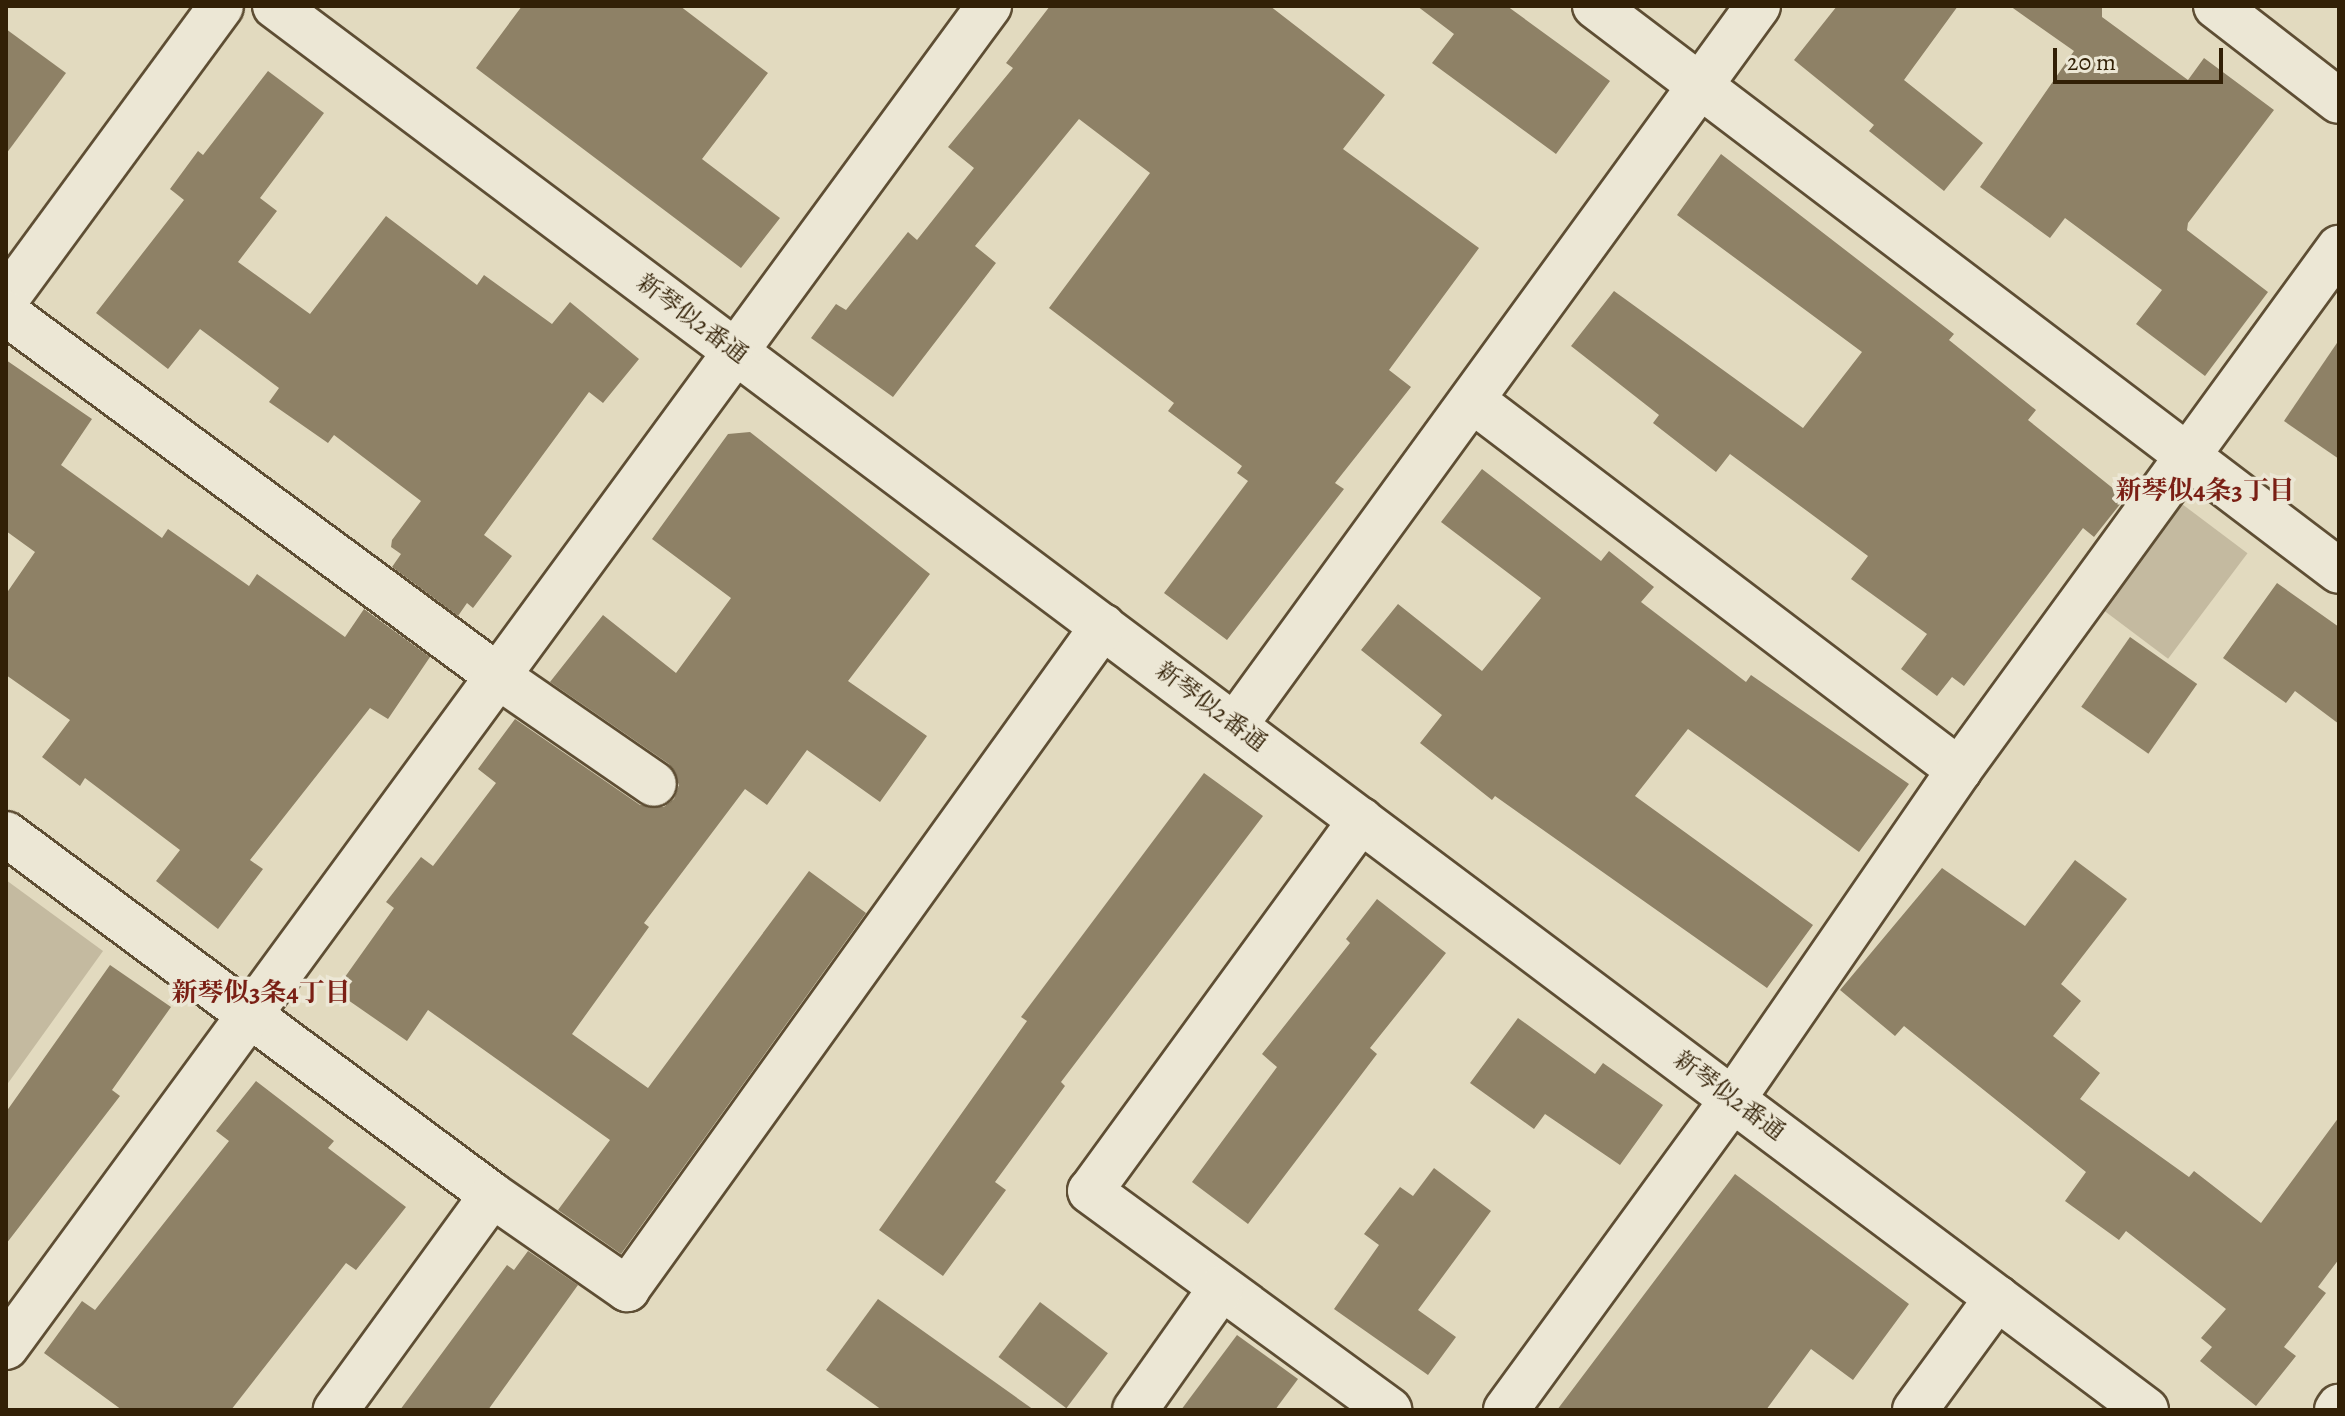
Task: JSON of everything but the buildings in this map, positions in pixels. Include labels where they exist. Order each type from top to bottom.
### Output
[{"type":"street","points":[[6,299],[221,6]]},
{"type":"street","name":"新琴似2番通","points":[[275,6],[2146,1410]]},
{"type":"street","points":[[6,1347],[739,354],[989,6]]},
{"type":"street","points":[[1595,6],[2186,459],[2339,571]]},
{"type":"street","points":[[1235,725],[1758,6]]},
{"type":"street","points":[[2216,6],[2339,101]]},
{"type":"street","points":[[1506,1410],[1733,1099],[1959,770],[2339,248]]},
{"type":"street","points":[[6,313],[499,677],[654,784]]},
{"type":"street","points":[[1472,400],[1959,770]]},
{"type":"street","points":[[6,834],[249,1018],[627,1289],[1103,626]]},
{"type":"street","points":[[1361,820],[1090,1191],[1389,1410]]},
{"type":"street","points":[[336,1410],[492,1195]]},
{"type":"street","points":[[1135,1410],[1221,1288]]},
{"type":"street","points":[[1915,1410],[1997,1298]]},
{"type":"shaded area","points":[[2182,504],[2247,553],[2168,659],[2103,609]]},
{"type":"shaded area","points":[[6,880],[103,951],[6,1086]]},
{"type":"district","name":"新琴似4条3丁目","points":[[2205,491]]},
{"type":"district","name":"新琴似3条4丁目","points":[[261,993]]}]
